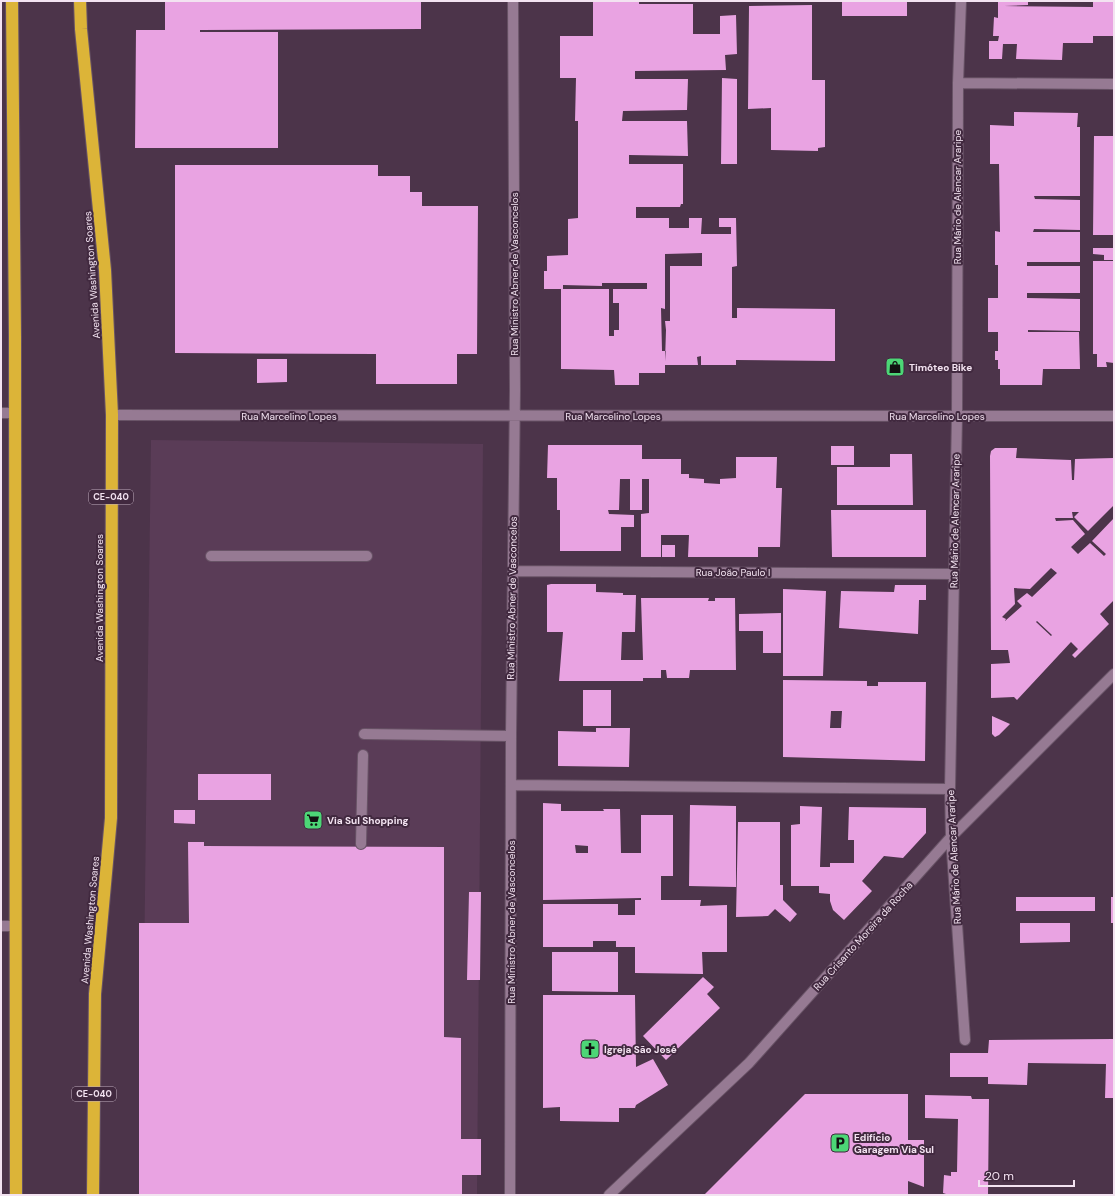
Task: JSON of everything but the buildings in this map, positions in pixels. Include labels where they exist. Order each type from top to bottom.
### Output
[{"type":"highway","points":[[12,1],[15,413],[16,1195]]},
{"type":"highway","name":"Avenida Washington Soares","points":[[80,1],[81,29],[105,270],[112,415],[111,818],[95,994],[93,1195]]},
{"type":"street","name":"Rua Ministro Abner de Vasconcelos","points":[[510,1195],[511,736],[515,416],[513,1]]},
{"type":"street","name":"Rua Mário de Alencar Araripe","points":[[961,1],[958,83],[957,416],[950,789],[951,837],[965,1040]]},
{"type":"street","points":[[958,83],[1114,84]]},
{"type":"street","points":[[1,413],[15,413]]},
{"type":"street","name":"Rua Marcelino Lopes","points":[[112,415],[1114,416]]},
{"type":"street","points":[[211,556],[367,556]]},
{"type":"street","name":"Rua João Paulo I","points":[[513,571],[953,574]]},
{"type":"street","name":"Rua Crisanto Moreira da Rocha","points":[[609,1195],[749,1063],[951,837],[1114,674]]},
{"type":"street","points":[[364,734],[511,736]]},
{"type":"street","points":[[362,844],[363,755]]},
{"type":"street","points":[[511,785],[950,789]]},
{"type":"street","points":[[1,926],[15,926]]},
{"type":"shaded area","name":"Via Sul Shopping","points":[[151,440],[483,444],[477,1195],[141,1195]]},
{"type":"place","name":"Timóteo Bike","points":[[895,367]]},
{"type":"place","name":"Via Sul Shopping","points":[[313,820]]},
{"type":"place","name":"Igreja São José","points":[[590,1049]]},
{"type":"place","name":"Edifício Garagem Via Sul","points":[[840,1143]]}]
